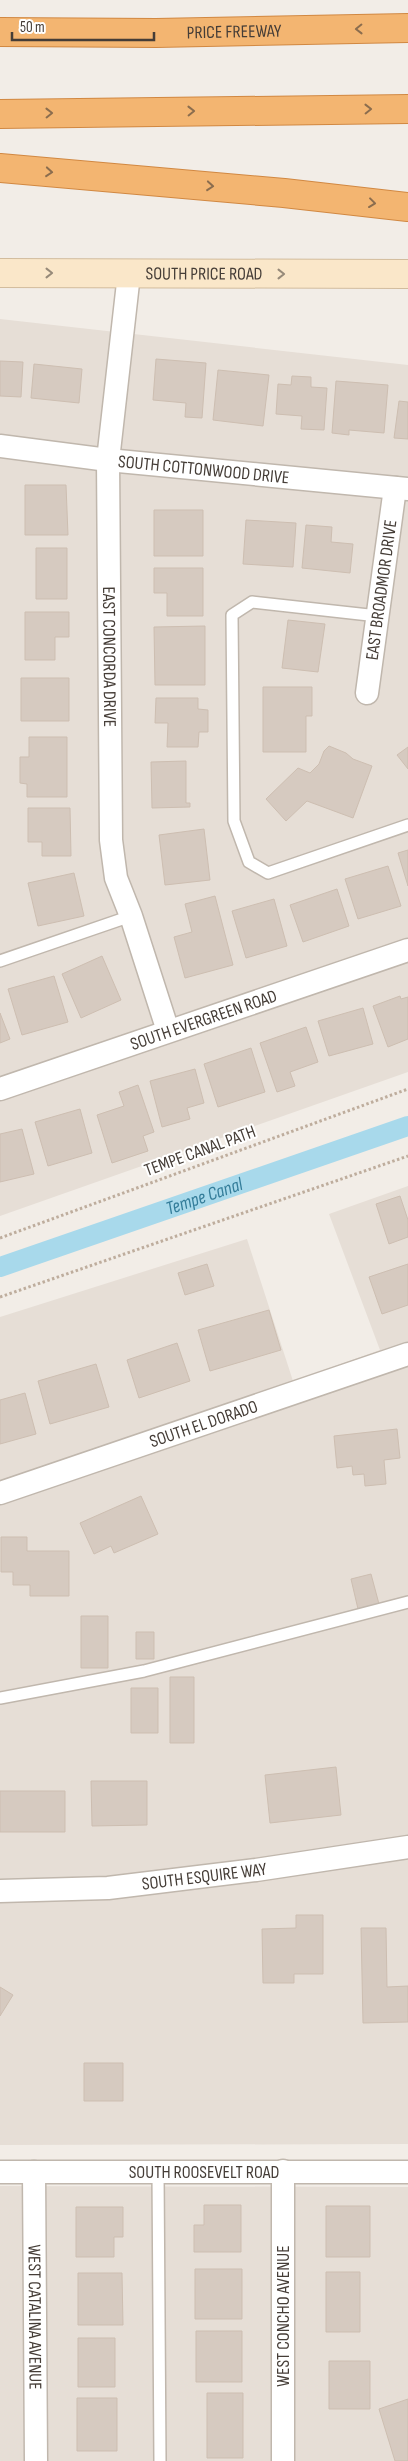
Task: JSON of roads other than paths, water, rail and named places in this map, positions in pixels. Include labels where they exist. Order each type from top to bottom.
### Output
[{"type":"highway","name":"PRICE FREEWAY","points":[[0,32],[156,33],[408,28]]},
{"type":"highway","points":[[0,114],[408,109]]},
{"type":"highway","points":[[0,168],[284,193],[408,207]]},
{"type":"main road","name":"SOUTH PRICE ROAD","points":[[0,274],[408,274]]},
{"type":"street","name":"EAST CONCORDA DRIVE","points":[[129,274],[108,460],[111,840],[116,878],[131,916],[168,1031]]},
{"type":"street","name":"SOUTH COTTONWOOD DRIVE","points":[[0,446],[108,460],[401,489]]},
{"type":"street","name":"EAST BROADMOR DRIVE","points":[[367,693],[378,616],[401,489]]},
{"type":"street","name":"SOUTH EVERGREEN ROAD","points":[[0,1089],[408,950]]},
{"type":"street","name":"SOUTH EL DORADO","points":[[0,1493],[408,1354]]},
{"type":"street","name":"SOUTH ESQUIRE WAY","points":[[0,1891],[108,1888],[256,1870],[408,1847]]},
{"type":"street","name":"WEST CONCHO AVENUE","points":[[283,2171],[283,2461]]},
{"type":"street","name":"SOUTH ROOSEVELT ROAD","points":[[0,2172],[408,2172]]},
{"type":"street","name":"WEST CATALINA AVENUE","points":[[34,2172],[36,2461]]},
{"type":"lane","points":[[378,616],[252,602],[232,615],[234,822],[249,862],[268,873],[408,825]]},
{"type":"lane","points":[[0,960],[131,916]]},
{"type":"lane","points":[[0,1698],[144,1671],[408,1602]]},
{"type":"lane","points":[[158,2172],[160,2461]]},
{"type":"waterway","name":"Tempe Canal","points":[[0,1267],[408,1126]]}]
